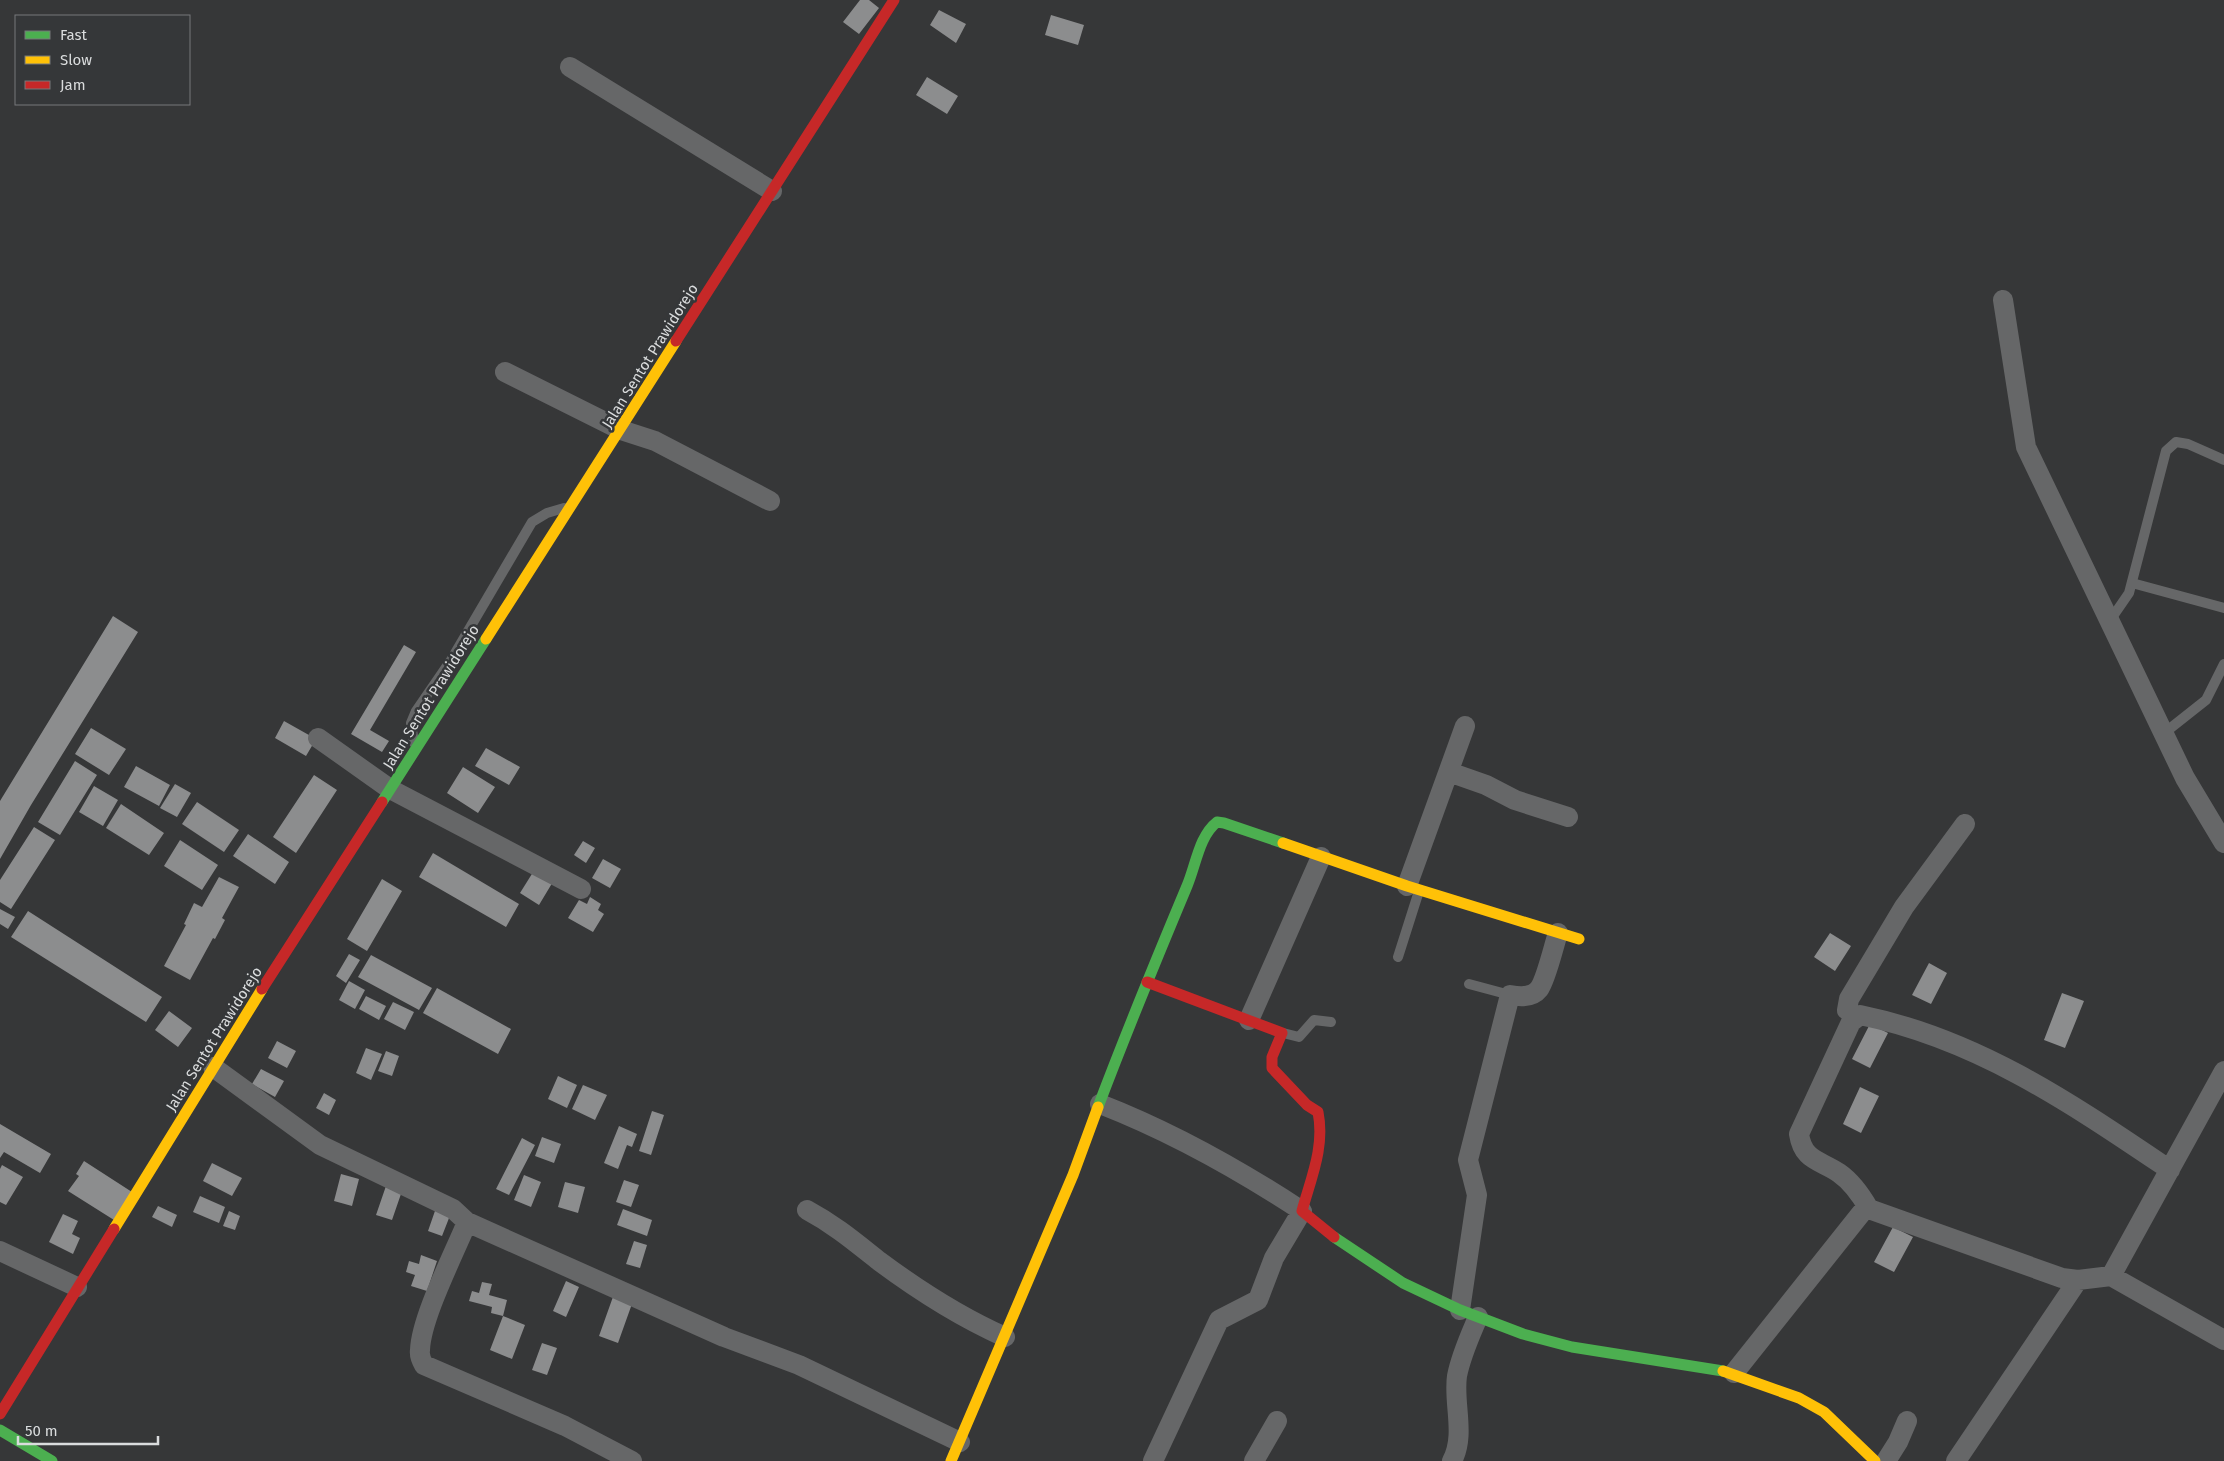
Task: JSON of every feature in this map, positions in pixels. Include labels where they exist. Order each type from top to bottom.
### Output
[{"type":"street","name":"Jalan Sentot Prawidorejo","points":[[0,1414],[213,1067],[894,0]]},
{"type":"street","points":[[570,67],[772,191]]},
{"type":"street","points":[[2003,300],[2026,447],[2163,734],[2185,778],[2224,843]]},
{"type":"street","points":[[505,372],[621,430],[654,441],[770,501]]},
{"type":"street","points":[[1413,888],[1448,772],[1465,726]]},
{"type":"street","points":[[318,738],[390,789],[580,889]]},
{"type":"street","points":[[1448,772],[1486,785],[1515,800],[1568,817]]},
{"type":"street","points":[[213,1067],[320,1145],[453,1209],[467,1222],[724,1337],[799,1365],[958,1455],[1073,1174],[1147,982],[1192,874],[1207,830],[1211,825],[1217,822],[1224,823],[1413,888],[1580,939]]},
{"type":"street","points":[[1965,824],[1904,907],[1850,1000],[1847,1010],[1856,1016],[1864,1016],[1921,1033],[1989,1058],[2060,1096],[2170,1170]]},
{"type":"street","points":[[1249,1020],[1321,856]]},
{"type":"street","points":[[1452,1461],[1458,1441],[1457,1377],[1463,1354],[1469,1313],[1477,1195],[1468,1160],[1510,995],[1530,996],[1539,989],[1558,932]]},
{"type":"street","points":[[1147,982],[1282,1033],[1272,1054],[1270,1066],[1274,1074],[1297,1092],[1305,1106],[1318,1112],[1322,1122],[1321,1140],[1302,1211],[1274,1258],[1258,1300],[1219,1320],[1153,1461]]},
{"type":"street","points":[[1856,1016],[1851,1022],[1799,1134],[1805,1151],[1815,1162],[1838,1173],[1853,1185],[1869,1209],[2062,1278],[2078,1280],[2111,1276],[2224,1340]]},
{"type":"street","points":[[2111,1276],[2224,1071]]},
{"type":"street","points":[[1100,1104],[1182,1140],[1252,1178],[1302,1211],[1344,1245],[1402,1283],[1469,1313],[1523,1334],[1572,1348],[1720,1369],[1734,1373],[1799,1398],[1824,1412],[1875,1461]]},
{"type":"street","points":[[1734,1373],[1854,1221],[1863,1211],[1869,1209]]},
{"type":"street","points":[[807,1210],[834,1224],[878,1260],[932,1297],[980,1326],[1005,1337]]},
{"type":"street","points":[[467,1222],[428,1316],[420,1348],[420,1357],[424,1365],[565,1426],[632,1461]]},
{"type":"street","points":[[0,1252],[77,1287]]},
{"type":"street","points":[[1956,1461],[2078,1280]]},
{"type":"street","points":[[1254,1461],[1277,1421]]},
{"type":"street","points":[[1886,1461],[1898,1442],[1907,1421]]},
{"type":"street","points":[[0,1430],[52,1461]]},
{"type":"lane","points":[[2108,622],[2123,604],[2132,583],[2166,451],[2176,442],[2188,444],[2224,460]]},
{"type":"lane","points":[[415,750],[411,723],[416,711],[451,660],[532,522],[547,512],[570,507]]},
{"type":"lane","points":[[2132,583],[2224,608]]},
{"type":"lane","points":[[2163,734],[2206,700],[2224,664]]},
{"type":"lane","points":[[1398,957],[1413,888]]},
{"type":"lane","points":[[1469,984],[1510,995]]},
{"type":"lane","points":[[1282,1033],[1299,1037],[1314,1020],[1331,1022]]},
{"type":"building","points":[[860,0],[869,0],[879,8],[859,34],[843,22]]},
{"type":"building","points":[[939,10],[966,24],[956,43],[930,25]]},
{"type":"building","points":[[1051,15],[1084,25],[1078,45],[1045,35]]},
{"type":"building","points":[[927,77],[958,96],[947,114],[916,95]]},
{"type":"building","points":[[113,616],[138,632],[31,805],[0,859],[0,801]]},
{"type":"building","points":[[404,645],[416,652],[370,730],[389,741],[382,752],[351,734]]},
{"type":"building","points":[[284,721],[316,739],[306,756],[275,738]]},
{"type":"building","points":[[91,728],[126,749],[109,775],[75,754]]},
{"type":"building","points":[[486,748],[520,767],[509,785],[475,766]]},
{"type":"building","points":[[75,761],[97,775],[60,835],[38,822]]},
{"type":"building","points":[[136,766],[170,785],[159,806],[124,787]]},
{"type":"building","points":[[463,767],[495,787],[478,813],[447,793]]},
{"type":"building","points":[[314,775],[337,790],[296,853],[273,837]]},
{"type":"building","points":[[175,784],[191,793],[177,817],[160,808]]},
{"type":"building","points":[[94,786],[118,800],[103,826],[79,812]]},
{"type":"building","points":[[197,802],[239,830],[224,852],[182,824]]},
{"type":"building","points":[[121,804],[164,833],[149,855],[106,828]]},
{"type":"building","points":[[34,827],[55,840],[11,909],[0,902],[0,880]]},
{"type":"building","points":[[248,834],[289,862],[275,884],[233,856]]},
{"type":"building","points":[[180,840],[218,865],[202,890],[164,866]]},
{"type":"building","points":[[583,841],[595,848],[586,863],[574,855]]},
{"type":"building","points":[[433,853],[519,904],[506,927],[419,877]]},
{"type":"building","points":[[603,859],[621,869],[610,888],[592,878]]},
{"type":"building","points":[[535,869],[554,880],[539,905],[520,893]]},
{"type":"building","points":[[219,877],[239,887],[222,918],[225,920],[215,939],[213,938],[190,980],[164,966],[186,925],[184,924],[194,903],[202,907]]},
{"type":"building","points":[[382,879],[402,891],[367,951],[347,939]]},
{"type":"building","points":[[590,897],[601,904],[598,910],[604,914],[593,932],[568,918],[579,900],[587,904]]},
{"type":"building","points":[[0,909],[15,917],[8,929],[0,924]]},
{"type":"building","points":[[28,911],[162,997],[146,1022],[11,937]]},
{"type":"building","points":[[1830,933],[1851,946],[1835,971],[1814,957]]},
{"type":"building","points":[[349,954],[360,960],[346,983],[336,976]]},
{"type":"building","points":[[371,955],[432,988],[419,1010],[358,977]]},
{"type":"building","points":[[1929,963],[1947,973],[1931,1004],[1912,995]]},
{"type":"building","points":[[349,981],[365,990],[355,1009],[339,1000]]},
{"type":"building","points":[[437,988],[511,1029],[498,1054],[423,1013]]},
{"type":"building","points":[[2062,993],[2084,1001],[2065,1048],[2044,1040]]},
{"type":"building","points":[[366,996],[386,1006],[379,1020],[359,1009]]},
{"type":"building","points":[[393,1002],[414,1012],[405,1030],[384,1019]]},
{"type":"building","points":[[169,1011],[192,1028],[178,1047],[155,1030]]},
{"type":"building","points":[[1870,1024],[1888,1033],[1870,1068],[1852,1059]]},
{"type":"building","points":[[277,1041],[296,1051],[287,1068],[268,1058]]},
{"type":"building","points":[[366,1048],[382,1054],[371,1080],[356,1073]]},
{"type":"building","points":[[386,1051],[399,1056],[392,1076],[378,1071]]},
{"type":"building","points":[[261,1069],[284,1081],[275,1097],[252,1084]]},
{"type":"building","points":[[558,1076],[577,1085],[567,1108],[548,1099]]},
{"type":"building","points":[[583,1085],[607,1095],[595,1120],[572,1109]]},
{"type":"building","points":[[1860,1087],[1879,1096],[1861,1133],[1843,1124]]},
{"type":"building","points":[[324,1093],[336,1100],[329,1115],[316,1108]]},
{"type":"building","points":[[652,1111],[664,1115],[651,1155],[639,1151]]},
{"type":"building","points":[[0,1124],[51,1154],[40,1173],[4,1152],[0,1158]]},
{"type":"building","points":[[619,1126],[637,1134],[632,1147],[627,1145],[618,1169],[604,1163]]},
{"type":"building","points":[[542,1137],[561,1144],[554,1163],[535,1156]]},
{"type":"building","points":[[522,1138],[535,1145],[509,1195],[496,1189]]},
{"type":"building","points":[[84,1161],[132,1192],[114,1220],[68,1191],[79,1176],[76,1174]]},
{"type":"building","points":[[212,1163],[242,1178],[232,1196],[203,1181]]},
{"type":"building","points":[[2,1165],[23,1177],[6,1205],[0,1202],[0,1169]]},
{"type":"building","points":[[341,1174],[359,1179],[352,1206],[334,1201]]},
{"type":"building","points":[[524,1175],[541,1182],[531,1207],[514,1200]]},
{"type":"building","points":[[624,1180],[639,1185],[631,1207],[616,1202]]},
{"type":"building","points":[[565,1182],[585,1187],[578,1213],[558,1207]]},
{"type":"building","points":[[386,1186],[402,1191],[392,1220],[376,1215]]},
{"type":"building","points":[[200,1196],[225,1207],[219,1223],[193,1212]]},
{"type":"building","points":[[158,1206],[177,1215],[172,1227],[152,1217]]},
{"type":"building","points":[[436,1208],[451,1213],[442,1236],[428,1231]]},
{"type":"building","points":[[623,1209],[652,1220],[647,1236],[617,1225]]},
{"type":"building","points":[[229,1211],[240,1216],[235,1230],[223,1226]]},
{"type":"building","points":[[63,1214],[78,1221],[72,1234],[80,1238],[73,1254],[49,1242]]},
{"type":"building","points":[[1893,1227],[1913,1237],[1894,1272],[1874,1262]]},
{"type":"building","points":[[634,1241],[647,1245],[640,1268],[626,1264]]},
{"type":"building","points":[[421,1255],[437,1261],[427,1291],[411,1286],[415,1275],[406,1272],[409,1261],[419,1264]]},
{"type":"building","points":[[566,1281],[579,1287],[566,1317],[553,1311]]},
{"type":"building","points":[[482,1282],[492,1284],[489,1295],[507,1300],[503,1316],[491,1313],[492,1307],[469,1301],[472,1291],[479,1293]]},
{"type":"building","points":[[614,1294],[633,1301],[618,1343],[599,1336]]},
{"type":"building","points":[[503,1316],[525,1325],[512,1359],[490,1350]]},
{"type":"building","points":[[542,1343],[557,1348],[547,1375],[532,1370]]},
{"type":"traffic: fast","points":[[382,802],[486,639]]},
{"type":"traffic: fast","points":[[1098,1107],[1206,835],[1217,822],[1283,843]]},
{"type":"traffic: fast","points":[[1334,1237],[1403,1283],[1460,1310],[1523,1334],[1572,1347],[1723,1371]]},
{"type":"traffic: fast","points":[[0,1430],[52,1461]]},
{"type":"traffic: slow","points":[[486,639],[676,341]]},
{"type":"traffic: slow","points":[[1283,843],[1407,886],[1579,939]]},
{"type":"traffic: slow","points":[[114,1229],[262,989]]},
{"type":"traffic: slow","points":[[951,1461],[1073,1175],[1098,1107]]},
{"type":"traffic: slow","points":[[1723,1371],[1799,1398],[1824,1412],[1875,1461]]},
{"type":"traffic: jam","points":[[676,341],[894,0]]},
{"type":"traffic: jam","points":[[262,989],[382,802]]},
{"type":"traffic: jam","points":[[1147,982],[1282,1033],[1272,1057],[1272,1068],[1307,1105],[1318,1112],[1320,1125],[1316,1162],[1302,1211],[1334,1237]]},
{"type":"traffic: jam","points":[[0,1414],[114,1229]]}]
